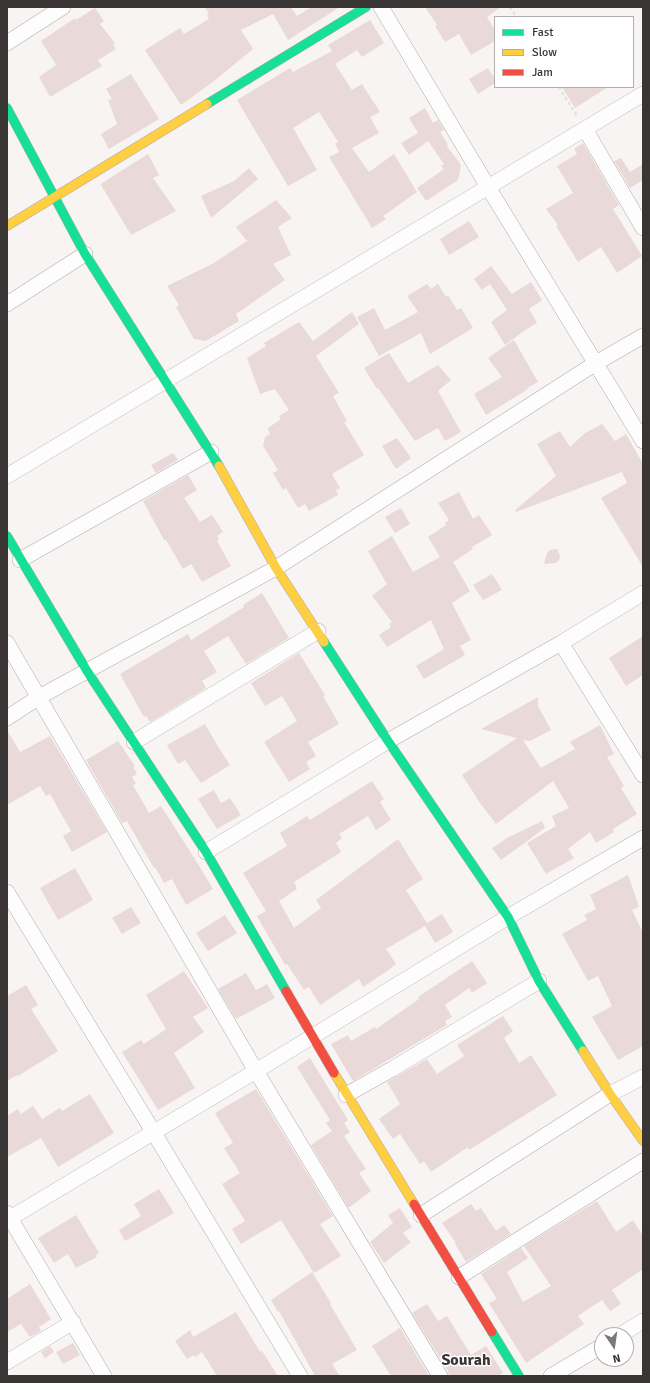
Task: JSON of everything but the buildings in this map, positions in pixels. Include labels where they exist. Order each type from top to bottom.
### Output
[{"type":"street","points":[[7,42],[63,7]]},
{"type":"street","points":[[7,226],[366,7]]},
{"type":"street","points":[[381,7],[488,187],[643,441]]},
{"type":"street","points":[[7,476],[643,94]]},
{"type":"street","points":[[7,108],[85,254],[211,452],[276,568],[388,741],[508,917],[539,982],[610,1094],[643,1141]]},
{"type":"street","points":[[585,129],[643,228]]},
{"type":"street","points":[[7,304],[85,254]]},
{"type":"street","points":[[7,718],[39,697],[276,568],[596,363],[643,336]]},
{"type":"street","points":[[20,560],[211,452]]},
{"type":"street","points":[[7,536],[87,671],[206,852],[346,1095],[519,1376]]},
{"type":"street","points":[[206,852],[388,741],[561,643],[643,593]]},
{"type":"street","points":[[134,742],[318,631]]},
{"type":"street","points":[[561,643],[643,775]]},
{"type":"street","points":[[7,644],[256,1072],[440,1376]]},
{"type":"street","points":[[104,1376],[73,1322],[8,1218],[256,1072],[508,917],[643,838]]},
{"type":"street","points":[[7,892],[300,1376]]},
{"type":"street","points":[[346,1095],[539,982]]},
{"type":"street","points":[[421,1215],[610,1094],[643,1077]]},
{"type":"street","points":[[459,1277],[643,1161]]},
{"type":"street","points":[[633,1327],[643,1321]]},
{"type":"street","points":[[7,1362],[73,1322]]},
{"type":"street","points":[[551,1376],[594,1351]]},
{"type":"path","points":[[510,7],[515,16]]},
{"type":"path","points":[[561,88],[585,129]]},
{"type":"traffic: fast","points":[[207,104],[366,7]]},
{"type":"traffic: fast","points":[[7,108],[85,254],[219,466]]},
{"type":"traffic: fast","points":[[7,536],[87,671],[206,852],[286,991]]},
{"type":"traffic: fast","points":[[324,642],[388,741],[508,917],[539,981],[583,1051]]},
{"type":"traffic: fast","points":[[492,1332],[519,1376]]},
{"type":"traffic: slow","points":[[7,226],[207,104]]},
{"type":"traffic: slow","points":[[219,466],[276,568],[324,642]]},
{"type":"traffic: slow","points":[[583,1051],[610,1094],[643,1141]]},
{"type":"traffic: slow","points":[[334,1073],[414,1204]]},
{"type":"traffic: jam","points":[[286,991],[334,1073]]},
{"type":"traffic: jam","points":[[414,1204],[492,1332]]},
{"type":"district","name":"Sourah","points":[[466,1361]]}]
